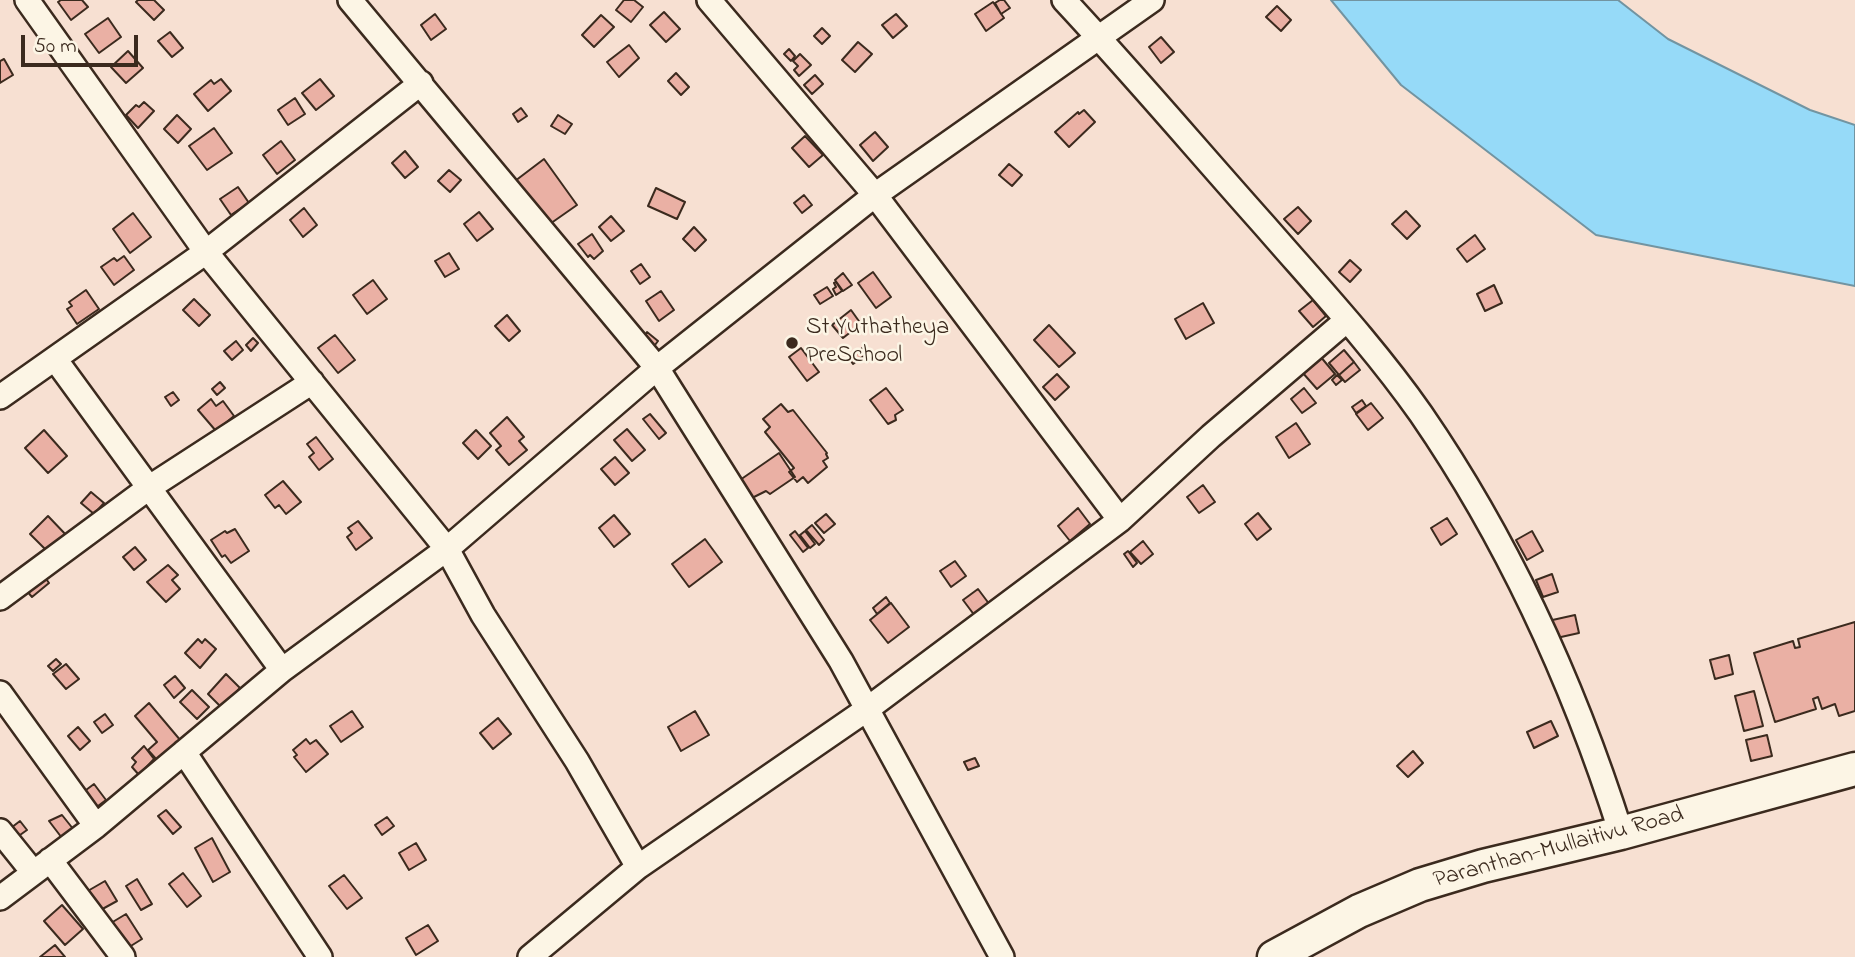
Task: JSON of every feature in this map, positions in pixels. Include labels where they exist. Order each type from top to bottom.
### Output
[{"type":"highway","name":"Paranthan-Mullaitivu Road","points":[[1274,957],[1359,911],[1420,885],[1483,866],[1621,833],[1855,769]]},
{"type":"street","points":[[27,0],[206,252],[447,549],[483,615],[577,761],[638,867]]},
{"type":"street","points":[[350,0],[657,368],[841,661],[1002,957]]},
{"type":"street","points":[[709,0],[875,195],[1120,520]]},
{"type":"street","points":[[1064,0],[1348,320],[1420,413],[1490,523],[1527,597],[1570,692],[1621,833]]},
{"type":"street","points":[[0,898],[96,826],[282,670],[447,549],[657,368],[875,195],[1152,0]]},
{"type":"street","points":[[0,397],[206,252],[421,83]]},
{"type":"street","points":[[530,957],[638,867],[866,710],[1120,520],[1211,436],[1348,320]]},
{"type":"street","points":[[55,359],[282,670]]},
{"type":"street","points":[[0,598],[150,487],[312,382]]},
{"type":"street","points":[[0,693],[96,826]]},
{"type":"street","points":[[184,752],[320,957]]},
{"type":"street","points":[[0,831],[41,866],[123,957]]},
{"type":"water","points":[[1331,0],[1618,0],[1668,39],[1810,110],[1855,125],[1855,286],[1596,235],[1401,85]]},
{"type":"building","points":[[82,0],[88,7],[71,20],[58,2]]},
{"type":"building","points":[[154,0],[164,10],[154,20],[136,2]]},
{"type":"building","points":[[624,0],[634,0],[643,7],[631,22],[616,10]]},
{"type":"building","points":[[1004,0],[1010,8],[1001,14],[995,3]]},
{"type":"building","points":[[993,2],[1004,18],[986,31],[975,14]]},
{"type":"building","points":[[1277,6],[1291,20],[1281,31],[1266,17]]},
{"type":"building","points":[[664,12],[680,29],[666,42],[650,25]]},
{"type":"building","points":[[435,14],[446,29],[431,40],[421,25]]},
{"type":"building","points":[[896,14],[907,26],[893,38],[882,25]]},
{"type":"building","points":[[601,15],[614,27],[594,47],[582,35]]},
{"type":"building","points":[[108,18],[121,37],[99,53],[85,34]]},
{"type":"building","points":[[822,28],[830,36],[822,44],[814,36]]},
{"type":"building","points":[[170,32],[183,48],[172,57],[158,41]]},
{"type":"building","points":[[1161,37],[1174,52],[1161,63],[1149,47]]},
{"type":"building","points":[[858,42],[872,54],[855,72],[842,60]]},
{"type":"building","points":[[629,45],[639,58],[619,77],[607,62]]},
{"type":"building","points":[[789,49],[795,56],[791,61],[784,54]]},
{"type":"building","points":[[128,51],[143,68],[126,83],[111,67]]},
{"type":"building","points":[[800,54],[811,65],[799,76],[794,70],[798,66],[793,61]]},
{"type":"building","points":[[4,59],[13,75],[0,83],[0,61]]},
{"type":"building","points":[[676,73],[689,87],[681,95],[668,81]]},
{"type":"building","points":[[815,75],[823,84],[812,94],[804,85]]},
{"type":"building","points":[[221,79],[231,91],[208,111],[194,94],[211,80],[214,84]]},
{"type":"building","points":[[320,79],[334,96],[316,110],[302,93]]},
{"type":"building","points":[[295,98],[305,114],[288,125],[278,110]]},
{"type":"building","points":[[144,102],[154,111],[138,128],[126,115],[136,105],[139,107]]},
{"type":"building","points":[[521,108],[527,116],[518,122],[513,114]]},
{"type":"building","points":[[1084,110],[1095,122],[1069,147],[1055,132]]},
{"type":"building","points":[[177,115],[191,129],[178,143],[164,129]]},
{"type":"building","points":[[558,115],[572,124],[565,134],[551,126]]},
{"type":"building","points":[[214,128],[232,153],[207,170],[189,146]]},
{"type":"building","points":[[875,132],[888,147],[873,161],[860,145]]},
{"type":"building","points":[[805,136],[823,155],[809,167],[792,148]]},
{"type":"building","points":[[281,141],[295,160],[277,174],[263,155]]},
{"type":"building","points":[[405,151],[418,167],[405,178],[392,163]]},
{"type":"building","points":[[544,159],[577,205],[547,226],[515,181]]},
{"type":"building","points":[[1009,164],[1022,175],[1012,186],[999,175]]},
{"type":"building","points":[[449,170],[461,180],[450,192],[438,181]]},
{"type":"building","points":[[238,187],[249,203],[231,215],[220,199]]},
{"type":"building","points":[[656,188],[685,202],[677,219],[648,206]]},
{"type":"building","points":[[804,195],[812,205],[802,213],[794,203]]},
{"type":"building","points":[[1298,207],[1311,221],[1298,234],[1284,219]]},
{"type":"building","points":[[304,208],[317,225],[303,237],[290,220]]},
{"type":"building","points":[[1406,211],[1420,226],[1407,239],[1392,224]]},
{"type":"building","points":[[479,212],[493,229],[477,241],[464,224]]},
{"type":"building","points":[[133,213],[151,237],[130,253],[113,229]]},
{"type":"building","points":[[611,216],[624,231],[611,241],[599,227]]},
{"type":"building","points":[[694,227],[706,240],[695,251],[683,239]]},
{"type":"building","points":[[592,234],[603,251],[594,259],[590,255],[588,257],[578,244]]},
{"type":"building","points":[[1475,235],[1485,249],[1467,262],[1457,249]]},
{"type":"building","points":[[449,253],[459,269],[445,277],[435,261]]},
{"type":"building","points":[[124,256],[134,270],[114,285],[101,267],[114,258],[117,261]]},
{"type":"building","points":[[1350,260],[1361,270],[1350,282],[1339,272]]},
{"type":"building","points":[[641,264],[650,277],[640,284],[631,271]]},
{"type":"building","points":[[873,272],[891,297],[876,308],[858,283]]},
{"type":"building","points":[[843,273],[852,285],[843,291],[835,280]]},
{"type":"building","points":[[373,280],[387,299],[367,314],[353,295]]},
{"type":"building","points":[[836,282],[842,291],[836,295],[833,289]]},
{"type":"building","points":[[1494,285],[1502,303],[1485,311],[1477,294]]},
{"type":"building","points":[[827,287],[833,296],[820,304],[814,295]]},
{"type":"building","points":[[86,290],[99,309],[77,324],[67,309],[72,306],[69,302]]},
{"type":"building","points":[[661,291],[674,310],[659,321],[646,301]]},
{"type":"building","points":[[194,299],[210,315],[199,326],[183,310]]},
{"type":"building","points":[[1313,300],[1326,316],[1313,327],[1299,311]]},
{"type":"building","points":[[1203,303],[1214,323],[1186,339],[1175,319]]},
{"type":"building","points":[[851,310],[861,324],[843,338],[832,325]]},
{"type":"building","points":[[507,315],[520,331],[509,341],[495,326]]},
{"type":"building","points":[[1049,325],[1075,353],[1059,367],[1034,340]]},
{"type":"building","points":[[647,332],[658,341],[652,349],[641,340]]},
{"type":"building","points":[[335,335],[355,360],[338,373],[318,348]]},
{"type":"building","points":[[253,338],[258,343],[251,351],[246,345]]},
{"type":"building","points":[[236,341],[243,350],[232,360],[224,351]]},
{"type":"building","points":[[865,346],[869,352],[853,364],[849,358]]},
{"type":"building","points":[[801,348],[819,372],[807,381],[789,357]]},
{"type":"building","points":[[1344,350],[1354,362],[1339,375],[1329,363]]},
{"type":"building","points":[[1320,356],[1335,374],[1317,389],[1302,372]]},
{"type":"building","points":[[1354,362],[1360,370],[1345,382],[1339,375]]},
{"type":"building","points":[[1057,374],[1069,387],[1055,400],[1043,387]]},
{"type":"building","points":[[1337,375],[1342,380],[1336,385],[1332,380]]},
{"type":"building","points":[[220,382],[225,388],[217,395],[212,389]]},
{"type":"building","points":[[886,388],[903,410],[895,415],[896,420],[888,424],[870,400]]},
{"type":"building","points":[[1304,388],[1316,403],[1302,413],[1291,399]]},
{"type":"building","points":[[173,392],[179,400],[171,406],[165,397]]},
{"type":"building","points":[[211,399],[216,406],[223,401],[234,416],[216,431],[198,410]]},
{"type":"building","points":[[1362,400],[1366,406],[1356,413],[1352,407]]},
{"type":"building","points":[[1371,403],[1383,418],[1368,430],[1356,414]]},
{"type":"building","points":[[781,404],[788,412],[793,410],[827,453],[828,458],[823,461],[827,467],[808,483],[803,477],[797,482],[789,472],[794,468],[765,432],[770,427],[763,419]]},
{"type":"building","points":[[650,414],[666,433],[659,439],[643,419]]},
{"type":"building","points":[[507,417],[524,437],[519,441],[527,450],[509,465],[496,450],[501,446],[490,433]]},
{"type":"building","points":[[1296,423],[1310,444],[1289,458],[1276,437]]},
{"type":"building","points":[[627,429],[645,450],[632,461],[614,440]]},
{"type":"building","points":[[44,430],[67,456],[48,473],[25,448]]},
{"type":"building","points":[[476,430],[491,446],[478,459],[463,443]]},
{"type":"building","points":[[316,437],[333,459],[319,470],[309,457],[314,453],[307,444]]},
{"type":"building","points":[[779,453],[795,477],[770,494],[766,491],[750,499],[740,480]]},
{"type":"building","points":[[615,457],[629,473],[615,485],[601,469]]},
{"type":"building","points":[[283,481],[301,502],[286,514],[279,505],[275,508],[265,495]]},
{"type":"building","points":[[1203,485],[1215,502],[1199,513],[1187,497]]},
{"type":"building","points":[[91,492],[104,503],[94,514],[81,503]]},
{"type":"building","points":[[1078,508],[1090,524],[1070,541],[1058,526]]},
{"type":"building","points":[[1258,513],[1271,529],[1257,540],[1245,524]]},
{"type":"building","points":[[826,514],[835,524],[824,533],[815,523]]},
{"type":"building","points":[[614,515],[630,534],[614,547],[599,528]]},
{"type":"building","points":[[48,516],[68,537],[50,554],[30,534]]},
{"type":"building","points":[[1447,518],[1457,534],[1441,545],[1431,528]]},
{"type":"building","points":[[358,521],[372,538],[356,550],[347,537],[352,533],[348,528]]},
{"type":"building","points":[[812,525],[824,540],[819,545],[806,530]]},
{"type":"building","points":[[235,529],[249,551],[231,563],[225,555],[222,557],[211,540],[225,531],[227,533]]},
{"type":"building","points":[[795,531],[808,548],[803,552],[790,535]]},
{"type":"building","points":[[805,531],[815,544],[810,548],[800,535]]},
{"type":"building","points":[[1532,531],[1543,551],[1527,560],[1516,540]]},
{"type":"building","points":[[705,539],[722,562],[689,587],[672,564]]},
{"type":"building","points":[[1143,541],[1153,554],[1141,564],[1130,552]]},
{"type":"building","points":[[135,547],[146,560],[134,570],[123,557]]},
{"type":"building","points":[[1128,551],[1137,563],[1133,567],[1124,554]]},
{"type":"building","points":[[955,561],[966,576],[951,587],[940,571]]},
{"type":"building","points":[[168,565],[178,575],[172,580],[180,589],[166,602],[147,582]]},
{"type":"building","points":[[1552,574],[1558,592],[1543,597],[1536,580]]},
{"type":"building","points":[[44,576],[49,583],[32,597],[26,590]]},
{"type":"building","points":[[978,589],[990,605],[975,616],[963,600]]},
{"type":"building","points":[[886,597],[890,603],[877,614],[873,608]]},
{"type":"building","points":[[891,603],[909,627],[888,643],[870,620]]},
{"type":"building","points":[[1575,615],[1579,633],[1552,639],[1548,621]]},
{"type":"building","points":[[1855,622],[1855,711],[1839,716],[1835,704],[1822,709],[1818,697],[1813,699],[1816,709],[1775,722],[1754,653],[1793,641],[1795,648],[1800,647],[1798,639]]},
{"type":"building","points":[[198,639],[202,643],[205,639],[216,649],[200,668],[185,653]]},
{"type":"building","points":[[1729,655],[1733,674],[1715,679],[1710,660]]},
{"type":"building","points":[[56,659],[61,664],[53,671],[48,666]]},
{"type":"building","points":[[66,664],[79,679],[66,689],[53,674]]},
{"type":"building","points":[[226,674],[240,688],[222,708],[208,694]]},
{"type":"building","points":[[175,676],[185,688],[174,698],[164,685]]},
{"type":"building","points":[[192,690],[209,707],[197,719],[180,702]]},
{"type":"building","points":[[1754,691],[1763,726],[1744,731],[1735,696]]},
{"type":"building","points":[[149,703],[181,741],[157,760],[148,750],[157,742],[135,716]]},
{"type":"building","points":[[352,711],[363,727],[341,742],[330,726]]},
{"type":"building","points":[[695,711],[709,735],[681,751],[668,727]]},
{"type":"building","points":[[105,714],[113,725],[102,733],[94,722]]},
{"type":"building","points":[[498,718],[511,734],[493,749],[480,733]]},
{"type":"building","points":[[1551,721],[1558,736],[1534,748],[1527,732]]},
{"type":"building","points":[[78,727],[90,741],[80,750],[68,736]]},
{"type":"building","points":[[1767,735],[1772,756],[1751,761],[1746,740]]},
{"type":"building","points":[[306,739],[310,744],[316,740],[328,754],[306,772],[294,757],[297,755],[293,750]]},
{"type":"building","points":[[144,746],[154,759],[139,775],[132,767],[136,762],[132,758]]},
{"type":"building","points":[[1413,751],[1423,763],[1408,777],[1397,766]]},
{"type":"building","points":[[975,758],[979,766],[968,770],[964,762]]},
{"type":"building","points":[[94,784],[106,800],[90,812],[78,796]]},
{"type":"building","points":[[166,810],[181,827],[173,834],[158,816]]},
{"type":"building","points":[[62,815],[74,830],[62,838],[49,821]]},
{"type":"building","points":[[387,817],[394,826],[382,835],[375,825]]},
{"type":"building","points":[[20,821],[27,830],[13,840],[7,831]]},
{"type":"building","points":[[212,838],[230,872],[213,882],[195,848]]},
{"type":"building","points":[[416,843],[426,860],[409,870],[399,853]]},
{"type":"building","points":[[183,873],[201,896],[187,907],[169,884]]},
{"type":"building","points":[[344,875],[362,898],[347,909],[329,886]]},
{"type":"building","points":[[137,879],[152,904],[141,910],[126,886]]},
{"type":"building","points":[[105,881],[117,901],[97,912],[86,892]]},
{"type":"building","points":[[62,905],[83,929],[65,945],[44,921]]},
{"type":"building","points":[[126,914],[142,939],[126,949],[111,923]]},
{"type":"building","points":[[428,925],[438,941],[416,955],[406,938]]},
{"type":"building","points":[[55,945],[65,957],[40,957]]},
{"type":"place","name":"St Yuthatheya PreSchool","points":[[792,343]]}]
